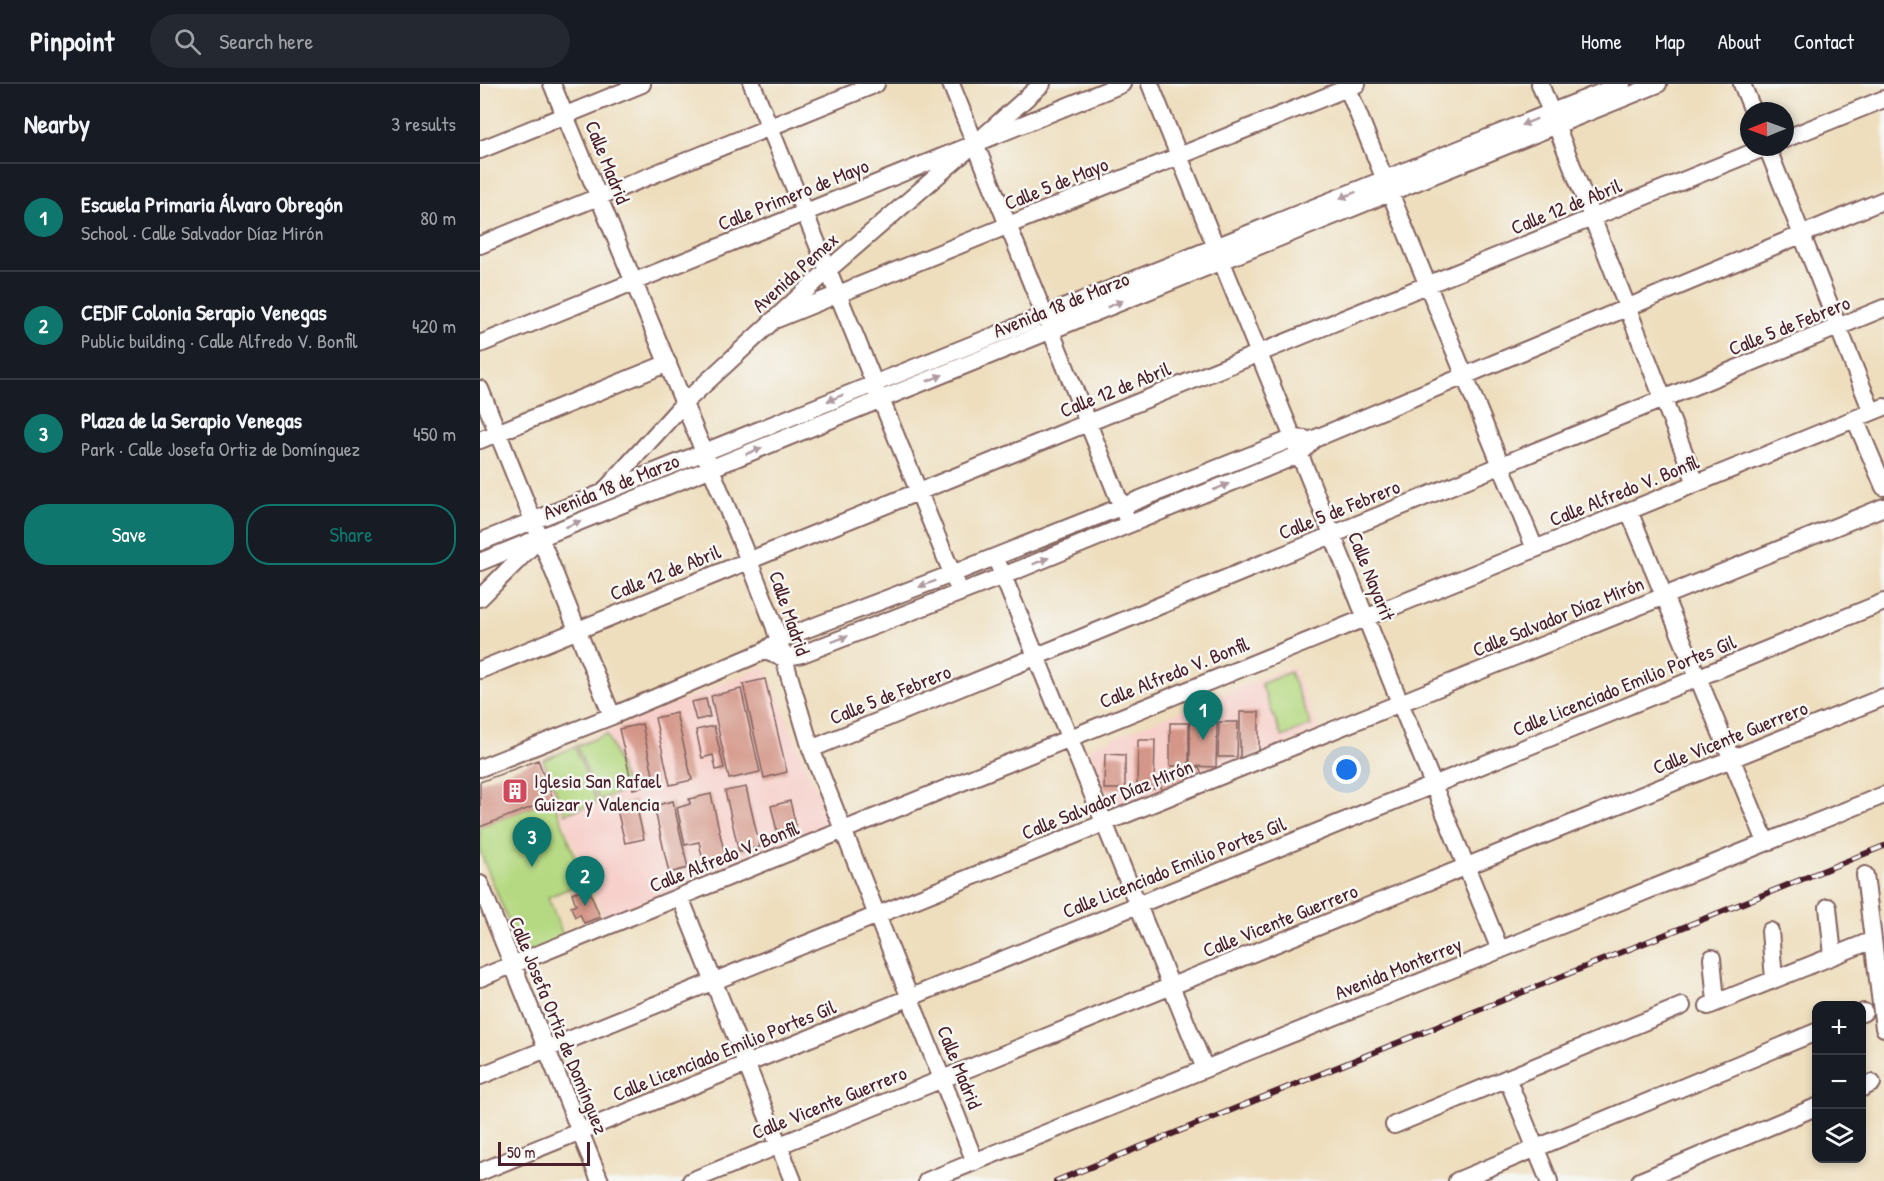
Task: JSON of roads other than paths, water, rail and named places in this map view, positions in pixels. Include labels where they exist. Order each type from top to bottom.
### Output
[{"type":"street","name":"Calle Madrid","points":[[552,84],[705,449],[774,625],[771,646]]},
{"type":"street","points":[[480,150],[642,84]]},
{"type":"street","points":[[752,84],[872,383],[960,593]]},
{"type":"street","points":[[480,245],[876,84]]},
{"type":"street","points":[[951,84],[1128,525]]},
{"type":"street","name":"Avenida Pemex","points":[[602,494],[684,403],[772,321],[1042,84]]},
{"type":"street","name":"Calle Primero de Mayo","points":[[480,344],[1122,84]]},
{"type":"street","name":"Calle Nayarit","points":[[1150,84],[1500,950]]},
{"type":"street","points":[[1540,84],[1696,483]]},
{"type":"street","name":"Avenida 18 de Marzo","points":[[1553,119],[1622,84]]},
{"type":"street","name":"Avenida 18 de Marzo","points":[[480,562],[1222,261],[1388,187],[1553,119],[1658,84]]},
{"type":"street","points":[[1742,84],[1749,102]]},
{"type":"street","points":[[1350,85],[1388,187],[1535,549]]},
{"type":"street","name":"Calle 5 de Mayo","points":[[772,321],[1350,85]]},
{"type":"street","points":[[1794,136],[1884,99]]},
{"type":"street","name":"Calle 12 de Abril","points":[[480,670],[1745,156]]},
{"type":"street","points":[[1771,156],[1838,327],[1878,410]]},
{"type":"street","name":"Avenida 18 de Marzo","points":[[480,542],[602,494],[705,449],[1215,245],[1388,187]]},
{"type":"street","points":[[771,646],[784,658],[802,654],[1003,576],[1128,525],[1297,446],[1884,200]]},
{"type":"street","name":"Calle 5 de Febrero","points":[[811,749],[1884,308]]},
{"type":"street","points":[[480,440],[668,363]]},
{"type":"street","points":[[480,389],[612,716]]},
{"type":"street","name":"Calle Alfredo V. Bonfil","points":[[480,978],[1878,410]]},
{"type":"street","points":[[1855,419],[1884,488]]},
{"type":"street","points":[[480,768],[612,716],[771,646],[996,556],[1122,507],[1297,446]]},
{"type":"street","points":[[602,494],[602,512]]},
{"type":"street","name":"Calle Salvador Díaz Mirón","points":[[480,1076],[1884,507]]},
{"type":"street","points":[[1629,511],[1766,842]]},
{"type":"street","points":[[480,598],[540,538]]},
{"type":"street","points":[[996,556],[1204,1069]]},
{"type":"street","name":"Calle Licenciado Emilio Portes Gil","points":[[480,1172],[1884,602]]},
{"type":"street","name":"Calle Madrid","points":[[784,658],[811,749],[975,1162]]},
{"type":"street","name":"Calle Vicente Guerrero","points":[[691,1181],[1884,698]]},
{"type":"street","name":"Avenida Monterrey","points":[[927,1181],[1884,795]]},
{"type":"street","points":[[1865,875],[1877,911],[1873,940],[1884,1028]]},
{"type":"street","name":"Calle Josefa Ortiz de Domínguez","points":[[480,884],[600,1181]]},
{"type":"street","points":[[680,897],[793,1181]]},
{"type":"street","points":[[1828,907],[1833,956]]},
{"type":"street","points":[[1770,931],[1774,980]]},
{"type":"street","points":[[1712,958],[1712,1004],[1873,940]]},
{"type":"street","points":[[1394,1125],[1682,1006]]},
{"type":"street","points":[[1457,1181],[1812,1034]]},
{"type":"street","points":[[1507,1078],[1549,1181]]},
{"type":"street","points":[[1640,1181],[1812,1109]]},
{"type":"railway","points":[[1056,1181],[1884,846]]},
{"type":"place","name":"Escuela Primaria Álvaro Obregón","points":[[1203,740]]},
{"type":"place","name":"Iglesia San Rafael Guizar y Valencia","points":[[515,791]]},
{"type":"place","name":"Plaza de la Serapio Venegas","points":[[532,867]]},
{"type":"place","name":"CEDIF Colonia Serapio Venegas","points":[[585,906]]}]
